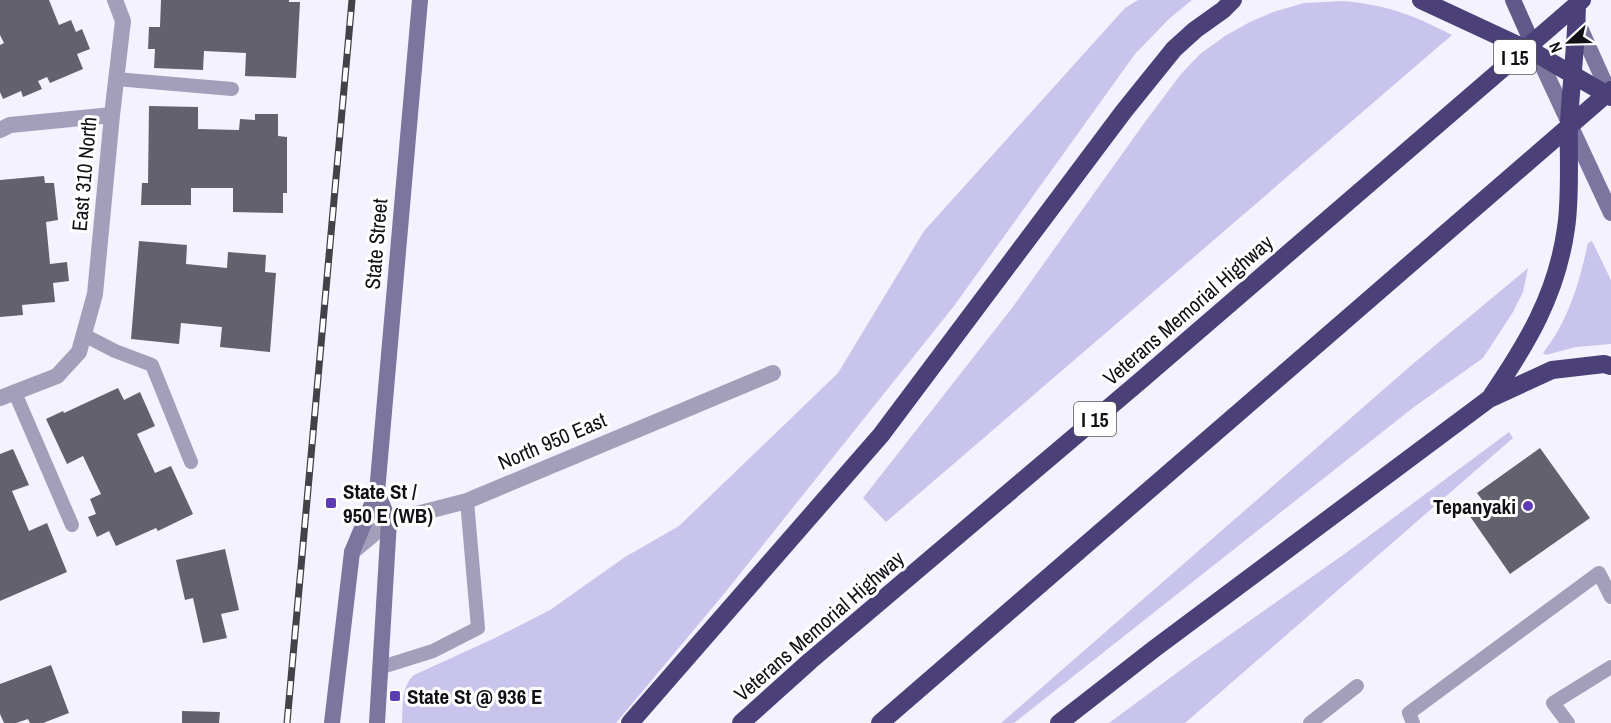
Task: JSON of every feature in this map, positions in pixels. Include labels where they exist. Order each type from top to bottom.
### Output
[{"type":"highway","points":[[630,723],[880,435],[1124,111],[1174,49],[1228,5],[1245,0]]},
{"type":"highway","points":[[1420,0],[1537,54],[1611,97]]},
{"type":"highway","points":[[1489,399],[1536,324],[1548,300],[1567,227],[1569,121],[1577,0]]},
{"type":"highway","name":"Veterans Memorial Highway","points":[[741,723],[810,661],[1139,382],[1582,0]]},
{"type":"highway","points":[[880,723],[1611,90]]},
{"type":"highway","points":[[1059,723],[1154,649],[1489,399],[1552,370],[1572,366],[1604,364],[1611,366]]},
{"type":"main road","name":"State Street","points":[[332,723],[352,552],[377,492],[420,0]]},
{"type":"main road","points":[[1513,0],[1611,213]]},
{"type":"main road","points":[[1568,0],[1611,97]]},
{"type":"main road","name":"State Street","points":[[377,492],[389,521],[378,723]]},
{"type":"street","name":"East 310 North","points":[[4,395],[57,376],[79,352],[84,335],[95,294],[123,21],[115,0]]},
{"type":"street","points":[[0,130],[10,125],[112,115]]},
{"type":"street","name":"North 950 East","points":[[352,552],[389,521],[467,501],[772,373]]},
{"type":"lane","points":[[116,79],[232,89]]},
{"type":"lane","points":[[84,335],[115,351],[152,365],[191,462]]},
{"type":"lane","points":[[4,395],[72,525]]},
{"type":"lane","points":[[382,668],[433,651],[478,628],[467,501]]},
{"type":"lane","points":[[1413,723],[1409,712],[1599,573],[1611,597]]},
{"type":"lane","points":[[1568,723],[1553,703],[1611,667]]},
{"type":"lane","points":[[1310,723],[1357,686]]},
{"type":"shaded area","points":[[1138,0],[1192,0],[1170,18],[1135,54],[954,306],[723,595],[616,723],[402,723],[405,691],[414,675],[550,610],[625,557],[679,526],[838,373],[924,231],[1125,8]]},
{"type":"shaded area","points":[[1343,1],[1374,5],[1400,12],[1452,35],[886,522],[863,498],[1012,308],[1181,74],[1200,54],[1250,22],[1304,3]]},
{"type":"shaded area","points":[[1592,241],[1611,280],[1611,344],[1576,347],[1546,355],[1543,353],[1560,328],[1572,301],[1588,243]]},
{"type":"shaded area","points":[[1528,268],[1523,292],[1513,312],[1483,358],[1414,407],[1014,723],[1001,723],[1415,362]]},
{"type":"shaded area","points":[[1509,432],[1513,438],[1185,723],[1109,723],[1350,550]]},
{"type":"building","points":[[0,0],[49,0],[59,25],[71,20],[76,32],[82,29],[90,49],[77,54],[83,69],[50,83],[47,77],[38,81],[42,89],[23,97],[21,91],[3,99],[0,92],[0,45],[4,43],[0,35]]},
{"type":"building","points":[[161,0],[289,0],[289,2],[300,2],[296,78],[245,76],[246,53],[204,51],[203,70],[154,68],[155,49],[148,49],[149,27],[160,27]]},
{"type":"building","points":[[149,106],[198,107],[198,129],[239,130],[240,119],[255,120],[255,114],[278,114],[278,136],[287,137],[287,193],[283,193],[283,213],[233,212],[233,188],[191,188],[191,205],[141,205],[142,183],[148,183]]},
{"type":"building","points":[[44,176],[45,183],[54,183],[58,220],[46,222],[50,264],[67,262],[69,281],[53,283],[55,302],[22,305],[23,315],[0,317],[0,180]]},
{"type":"building","points":[[139,241],[187,245],[186,264],[227,268],[228,252],[266,255],[265,272],[276,273],[270,352],[220,347],[222,327],[181,323],[179,344],[131,339]]},
{"type":"building","points":[[118,388],[124,400],[140,392],[155,426],[137,434],[155,473],[171,466],[193,514],[158,531],[156,528],[116,546],[109,531],[97,537],[88,517],[96,514],[90,499],[101,494],[83,456],[67,464],[46,419]]},
{"type":"building","name":"Tepanyaki","points":[[1540,448],[1590,518],[1510,574],[1467,512],[1483,501],[1477,493]]},
{"type":"building","points":[[13,449],[29,485],[12,491],[29,531],[47,523],[67,572],[0,601],[0,454]]},
{"type":"building","points":[[225,549],[239,610],[221,614],[227,638],[203,643],[193,598],[185,600],[176,560]]},
{"type":"building","points":[[51,665],[69,713],[43,723],[30,723],[28,719],[16,723],[4,723],[0,714],[0,684]]},
{"type":"building","points":[[182,711],[220,712],[219,723],[182,723]]},
{"type":"railway","points":[[287,723],[352,0]]},
{"type":"place","name":"State St / 950 E (WB)","points":[[331,503]]},
{"type":"place","name":"Tepanyaki","points":[[1528,506]]},
{"type":"place","name":"State St @ 936 E","points":[[395,696]]}]
